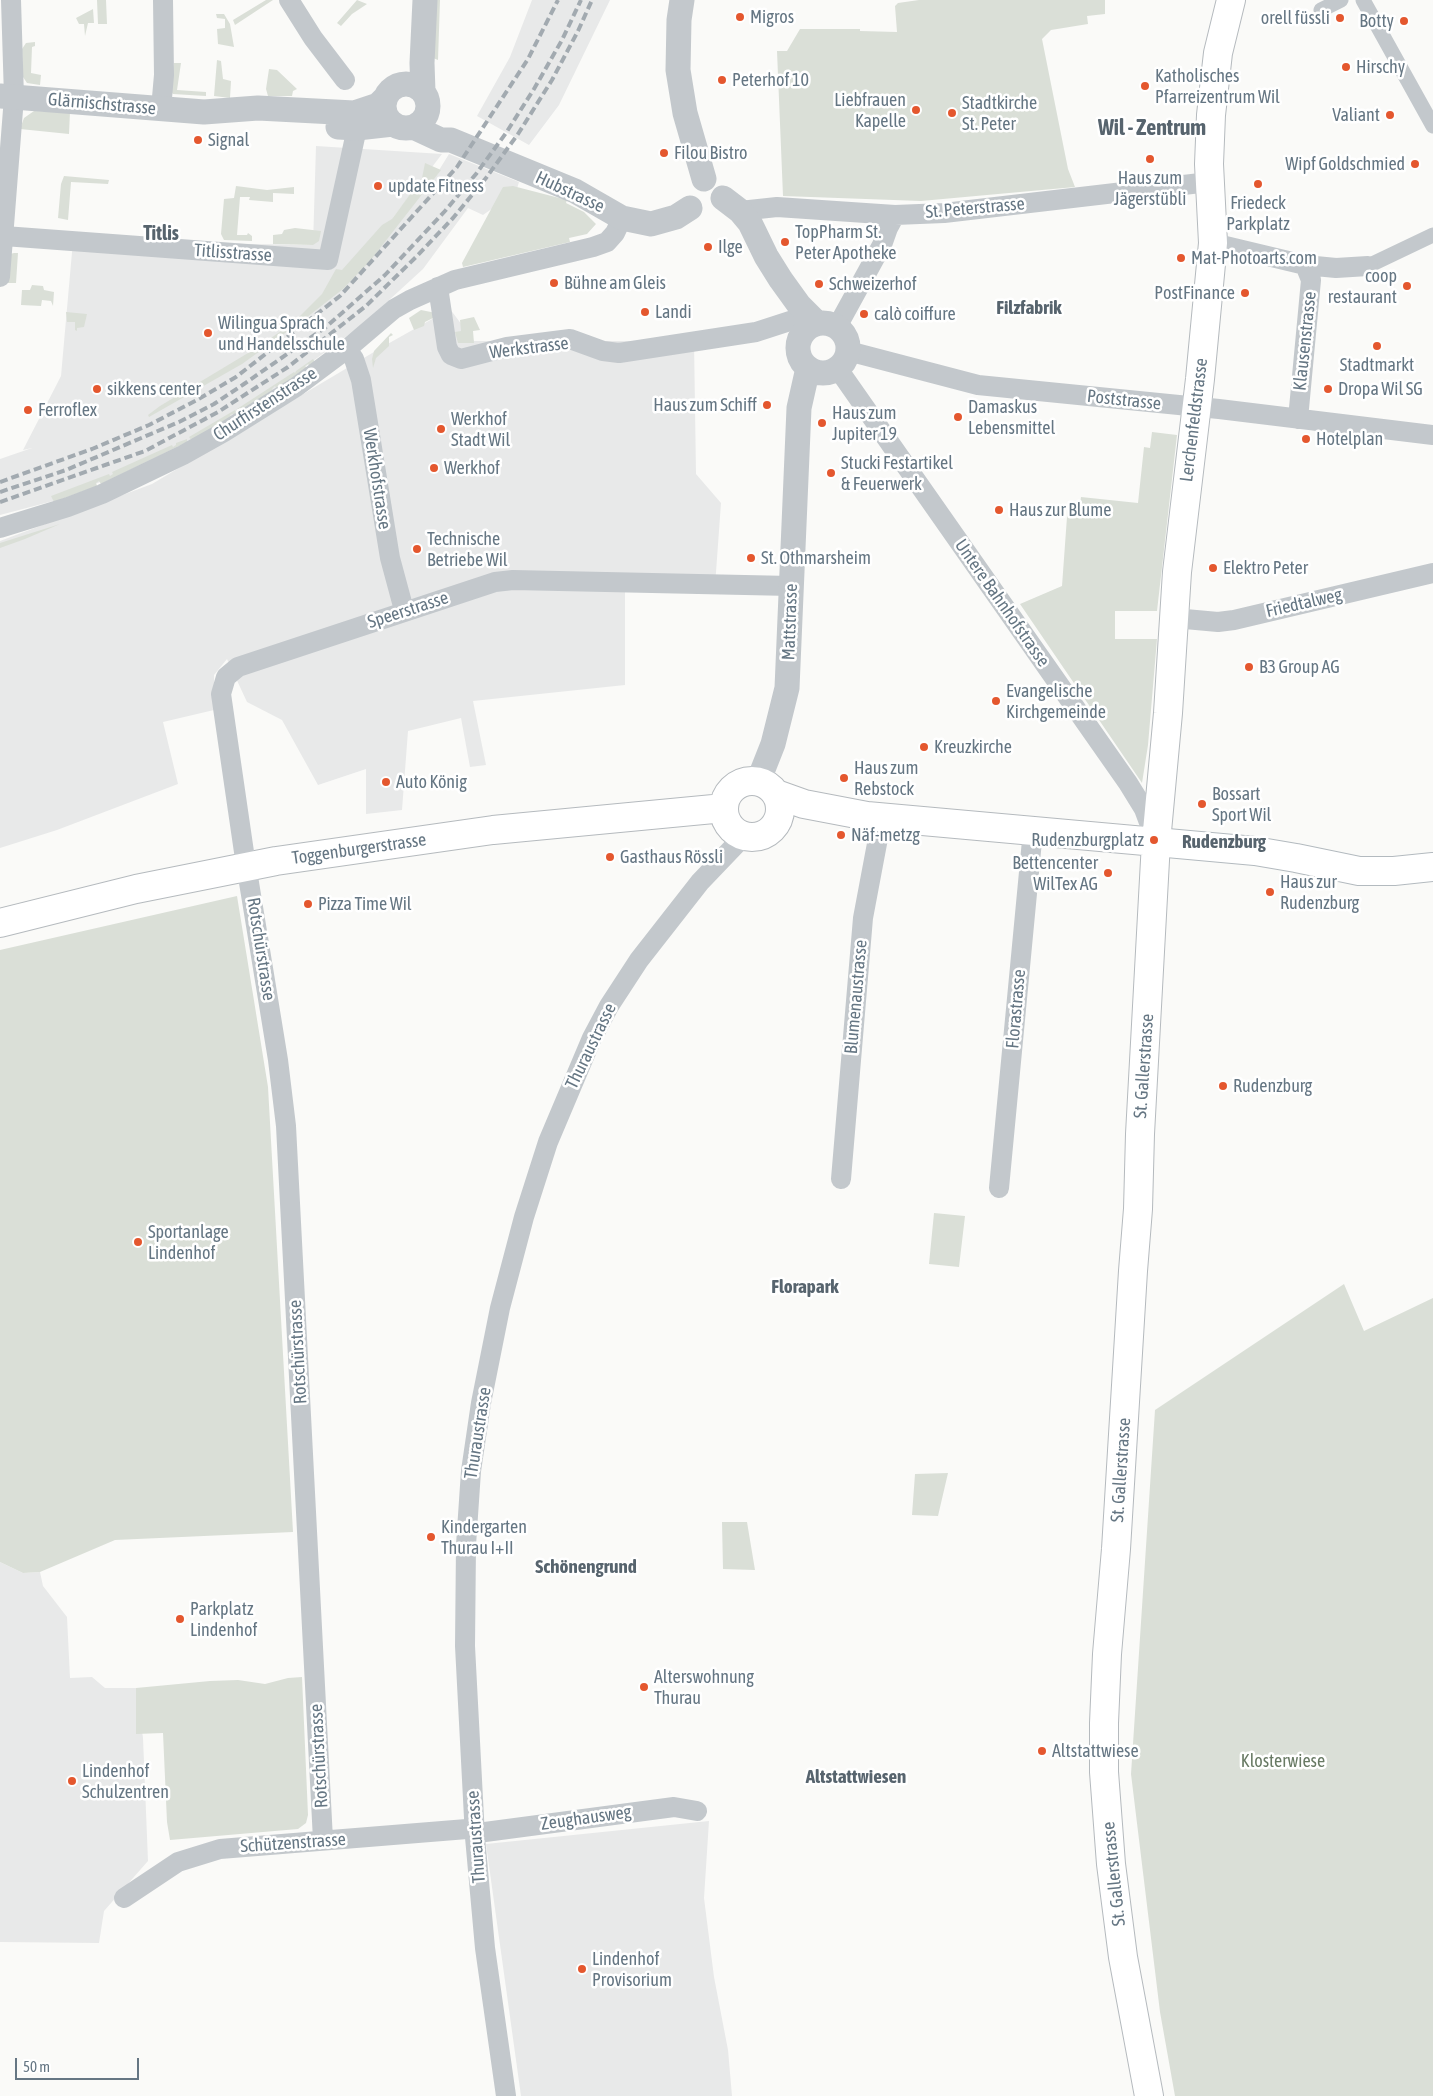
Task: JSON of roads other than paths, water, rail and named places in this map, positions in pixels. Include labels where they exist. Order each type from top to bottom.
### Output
[{"type":"main road","name":"Lerchenfeldstrasse","points":[[1156,842],[1177,572],[1213,243],[1209,182],[1214,79],[1220,41],[1231,0]]},
{"type":"main road","points":[[874,816],[802,818],[775,826],[761,836],[744,836],[737,833],[727,822],[724,808],[732,790],[739,784],[748,782],[804,804],[874,816],[1255,851],[1359,871],[1394,871],[1433,867]]},
{"type":"main road","points":[[767,788],[780,809],[779,818],[775,826]]},
{"type":"main road","name":"Toggenburgerstrasse","points":[[0,923],[136,889],[247,866],[465,834],[724,808]]},
{"type":"main road","name":"St. Gallerstrasse","points":[[1148,2096],[1123,1957],[1111,1864],[1104,1772],[1104,1723],[1107,1654],[1115,1567],[1138,1209],[1140,1134],[1156,842]]},
{"type":"street","points":[[0,277],[4,236],[7,96],[12,0]]},
{"type":"street","points":[[161,110],[164,75],[163,0]]},
{"type":"street","points":[[289,0],[313,38],[345,80]]},
{"type":"street","points":[[682,0],[679,20],[678,70],[685,113],[704,179]]},
{"type":"street","points":[[1322,10],[1341,0]]},
{"type":"street","points":[[1363,0],[1433,126]]},
{"type":"street","points":[[425,5],[422,63],[426,99],[424,119],[403,125],[385,112],[425,5]]},
{"type":"street","points":[[393,91],[412,85],[426,99],[451,140]]},
{"type":"street","name":"Glärnischstrasse","points":[[7,96],[204,112],[258,108],[354,112],[378,104],[393,91]]},
{"type":"street","name":"Glärnischstrasse","points":[[204,112],[232,120],[357,128],[403,125]]},
{"type":"street","name":"Hubstrasse","points":[[403,125],[441,140],[451,140],[575,190],[622,218],[651,224],[676,217],[690,208]]},
{"type":"street","name":"Titlisstrasse","points":[[4,236],[328,260],[357,128]]},
{"type":"street","points":[[726,207],[709,215],[701,215],[690,208],[687,196],[689,189],[693,184],[704,179],[718,186],[726,207],[750,223],[766,256],[813,326],[846,337],[843,360],[826,373],[819,373],[808,368],[799,355],[798,347],[813,326],[882,245],[895,215]]},
{"type":"street","name":"St. Peterstrasse","points":[[726,207],[777,207],[895,215],[944,213],[1209,182]]},
{"type":"street","name":"Churfirstenstrasse","points":[[0,528],[94,497],[183,455],[296,387],[347,349],[394,309],[438,287],[455,280],[607,242],[616,233],[622,218]]},
{"type":"street","points":[[1213,243],[1305,265],[1336,268],[1368,266],[1433,235]]},
{"type":"street","name":"Klausenstrasse","points":[[1298,418],[1311,280],[1305,265]]},
{"type":"street","name":"Werkstrasse","points":[[438,287],[447,347],[452,355],[461,359],[507,347],[570,339],[603,351],[619,353],[756,332],[813,326]]},
{"type":"street","name":"Werkhofstrasse","points":[[347,349],[354,359],[361,380],[390,558],[404,610]]},
{"type":"street","name":"Poststrasse","points":[[843,360],[978,385],[1298,418],[1433,435]]},
{"type":"street","name":"Untere Bahnhofstrasse","points":[[843,360],[1144,809],[1156,842]]},
{"type":"street","name":"Mattstrasse","points":[[767,788],[773,744],[787,688],[800,408],[808,368]]},
{"type":"street","name":"Friedtalweg","points":[[1174,618],[1226,621],[1433,573]]},
{"type":"street","name":"Speerstrasse","points":[[247,866],[221,694],[226,676],[238,667],[404,610],[495,582],[514,580],[791,586]]},
{"type":"street","name":"Blumenaustrasse","points":[[841,1179],[863,918],[874,816]]},
{"type":"street","name":"Florastrasse","points":[[999,1188],[1033,830]]},
{"type":"street","name":"Thuraustrasse","points":[[506,2096],[485,1948],[474,1830],[465,1646],[466,1545],[471,1471],[481,1403],[500,1308],[524,1217],[548,1142],[592,1038],[608,1006],[638,960],[700,882],[744,836]]},
{"type":"street","name":"Rotschürstrasse","points":[[247,866],[278,1060],[286,1126],[324,1840]]},
{"type":"street","name":"Zeughausweg","points":[[474,1830],[485,1832],[674,1807],[697,1811]]},
{"type":"street","name":"Schützenstrasse","points":[[124,1898],[178,1862],[220,1848],[466,1829],[474,1830]]},
{"type":"railway","points":[[0,482],[92,449],[149,425],[197,400],[236,377],[340,296],[457,167],[528,59],[558,0]]},
{"type":"railway","points":[[0,492],[66,470],[179,422],[214,404],[326,327],[385,275],[445,211],[476,174],[506,133],[534,89],[562,40],[581,0]]},
{"type":"railway","points":[[0,502],[145,451],[218,412],[288,367],[366,306],[453,218],[486,178],[518,134],[552,80],[592,0]]},
{"type":"place","name":"Migros","points":[[740,17]]},
{"type":"place","name":"orell füssli","points":[[1340,18]]},
{"type":"place","name":"Botty","points":[[1404,21]]},
{"type":"place","name":"Hirschy","points":[[1346,67]]},
{"type":"place","name":"Peterhof 10","points":[[722,80]]},
{"type":"place","name":"Katholisches Pfarreizentrum Wil","points":[[1145,86]]},
{"type":"place","name":"Liebfrauen Kapelle","points":[[916,110]]},
{"type":"place","name":"Stadtkirche St. Peter","points":[[952,113]]},
{"type":"place","name":"Valiant","points":[[1390,115]]},
{"type":"place","name":"Signal","points":[[198,140]]},
{"type":"place","name":"Filou Bistro","points":[[664,153]]},
{"type":"place","name":"Haus zum Jägerstübli","points":[[1150,159]]},
{"type":"place","name":"Wipf Goldschmied","points":[[1415,164]]},
{"type":"place","name":"Friedeck Parkplatz","points":[[1258,184]]},
{"type":"place","name":"update Fitness","points":[[378,186]]},
{"type":"place","name":"TopPharm St. Peter Apotheke","points":[[785,242]]},
{"type":"place","name":"Ilge","points":[[708,247]]},
{"type":"place","name":"Mat-Photoarts.com","points":[[1181,258]]},
{"type":"place","name":"Bühne am Gleis","points":[[554,283]]},
{"type":"place","name":"Schweizerhof","points":[[819,284]]},
{"type":"place","name":"coop restaurant","points":[[1407,286]]},
{"type":"place","name":"PostFinance","points":[[1245,293]]},
{"type":"place","name":"Landi","points":[[645,312]]},
{"type":"place","name":"calò coiffure","points":[[864,314]]},
{"type":"place","name":"Wilingua Sprach und Handelsschule","points":[[208,333]]},
{"type":"place","name":"Stadtmarkt","points":[[1377,346]]},
{"type":"place","name":"sikkens center","points":[[97,389]]},
{"type":"place","name":"Dropa Wil SG","points":[[1328,389]]},
{"type":"place","name":"Haus zum Schiff","points":[[767,405]]},
{"type":"place","name":"Ferroflex","points":[[28,410]]},
{"type":"place","name":"Damaskus Lebensmittel","points":[[958,417]]},
{"type":"place","name":"Haus zum Jupiter 19","points":[[822,423]]},
{"type":"place","name":"Werkhof Stadt Wil","points":[[441,429]]},
{"type":"place","name":"Hotelplan","points":[[1306,439]]},
{"type":"place","name":"Werkhof","points":[[434,468]]},
{"type":"place","name":"Stucki Festartikel & Feuerwerk","points":[[831,473]]},
{"type":"place","name":"Haus zur Blume","points":[[999,510]]},
{"type":"place","name":"Technische Betriebe Wil","points":[[417,549]]},
{"type":"place","name":"St. Othmarsheim","points":[[751,558]]},
{"type":"place","name":"Elektro Peter","points":[[1213,568]]},
{"type":"place","name":"B3 Group AG","points":[[1249,667]]},
{"type":"place","name":"Evangelische Kirchgemeinde","points":[[996,701]]},
{"type":"place","name":"Kreuzkirche","points":[[924,747]]},
{"type":"place","name":"Haus zum Rebstock","points":[[844,778]]},
{"type":"place","name":"Auto König","points":[[386,782]]},
{"type":"place","name":"Bossart Sport Wil","points":[[1202,804]]},
{"type":"place","name":"Näf-metzg","points":[[841,835]]},
{"type":"place","name":"Rudenzburgplatz","points":[[1154,840]]},
{"type":"place","name":"Gasthaus Rössli","points":[[610,857]]},
{"type":"place","name":"Bettencenter WilTex AG","points":[[1108,873]]},
{"type":"place","name":"Haus zur Rudenzburg","points":[[1270,892]]},
{"type":"place","name":"Pizza Time Wil","points":[[308,904]]},
{"type":"place","name":"Rudenzburg","points":[[1223,1086]]},
{"type":"place","name":"Sportanlage Lindenhof","points":[[138,1242]]},
{"type":"place","name":"Kindergarten Thurau I+II","points":[[431,1537]]},
{"type":"place","name":"Parkplatz Lindenhof","points":[[180,1619]]},
{"type":"place","name":"Alterswohnung Thurau","points":[[644,1687]]},
{"type":"place","name":"Altstattwiese","points":[[1042,1751]]},
{"type":"place","name":"Lindenhof Schulzentren","points":[[72,1781]]},
{"type":"place","name":"Lindenhof Provisorium","points":[[582,1969]]},
{"type":"district","name":"Wil - Zentrum","points":[[1152,128]]},
{"type":"district","name":"Titlis","points":[[161,234]]},
{"type":"district","name":"Filzfabrik","points":[[1029,308]]},
{"type":"district","name":"Rudenzburg","points":[[1224,842]]},
{"type":"district","name":"Florapark","points":[[805,1287]]},
{"type":"district","name":"Schönengrund","points":[[586,1567]]},
{"type":"district","name":"Altstattwiesen","points":[[856,1777]]},
{"type":"park label","name":"Klosterwiese","points":[[1283,1761]]}]
